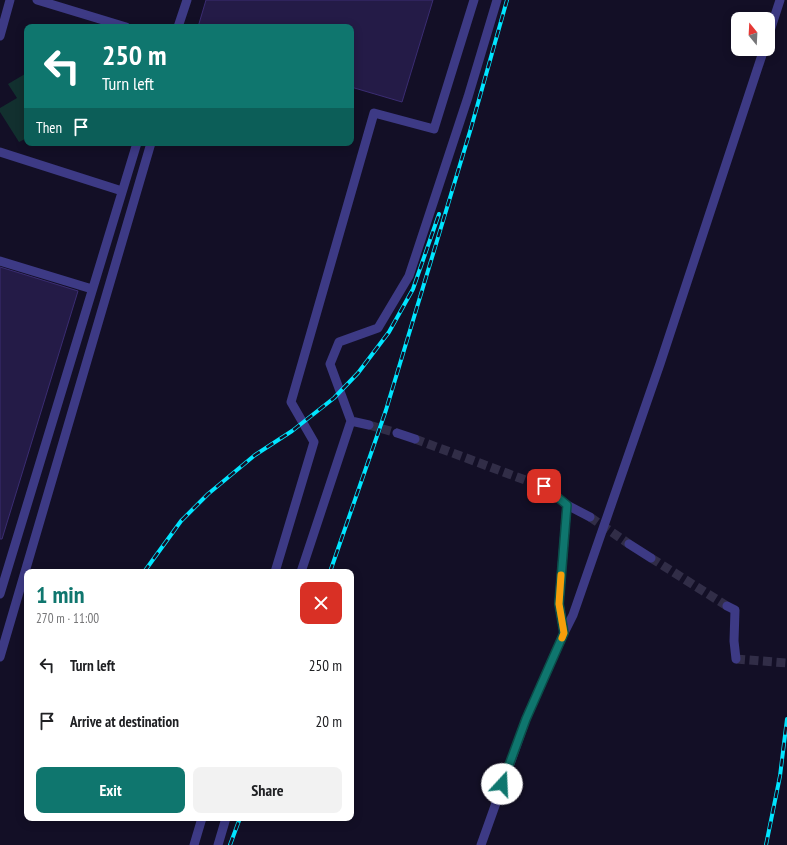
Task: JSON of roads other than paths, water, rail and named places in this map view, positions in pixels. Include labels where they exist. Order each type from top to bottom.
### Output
[{"type":"street","points":[[0,36],[10,0]]},
{"type":"street","points":[[37,0],[116,24]]},
{"type":"street","points":[[179,24],[186,0]]},
{"type":"street","points":[[276,569],[314,442],[291,402],[374,113],[434,129],[474,0]]},
{"type":"street","points":[[302,569],[351,421],[330,364],[339,342],[378,328],[409,276],[468,98],[497,0]]},
{"type":"street","points":[[775,16],[780,0]]},
{"type":"street","points":[[481,845],[526,719],[573,615],[660,364],[762,56]]},
{"type":"street","points":[[0,594],[3,570],[92,289],[135,146]]},
{"type":"street","points":[[26,569],[150,146]]},
{"type":"street","points":[[0,152],[122,191]]},
{"type":"street","points":[[0,261],[92,289]]},
{"type":"street","points":[[351,421],[369,425]]},
{"type":"street","points":[[397,433],[415,439]]},
{"type":"street","points":[[544,486],[567,505],[590,518]]},
{"type":"street","points":[[564,633],[559,604],[567,505]]},
{"type":"street","points":[[628,544],[651,558]]},
{"type":"street","points":[[0,657],[24,575]]},
{"type":"street","points":[[727,606],[735,610],[734,641],[736,659]]},
{"type":"street","points":[[194,845],[201,821]]},
{"type":"street","points":[[218,845],[225,821]]},
{"type":"tunnel","points":[[369,425],[397,433]]},
{"type":"tunnel","points":[[415,439],[544,487]]},
{"type":"tunnel","points":[[590,517],[629,544]]},
{"type":"tunnel","points":[[651,558],[727,606]]},
{"type":"tunnel","points":[[736,659],[787,663]]},
{"type":"railway","points":[[331,569],[386,410],[471,128],[507,0]]},
{"type":"railway","points":[[146,569],[181,521],[208,494],[255,455],[292,431],[334,398],[358,373],[389,332],[413,289],[439,214]]},
{"type":"railway","points":[[766,845],[780,776],[787,719]]},
{"type":"railway","points":[[230,845],[239,821]]}]
